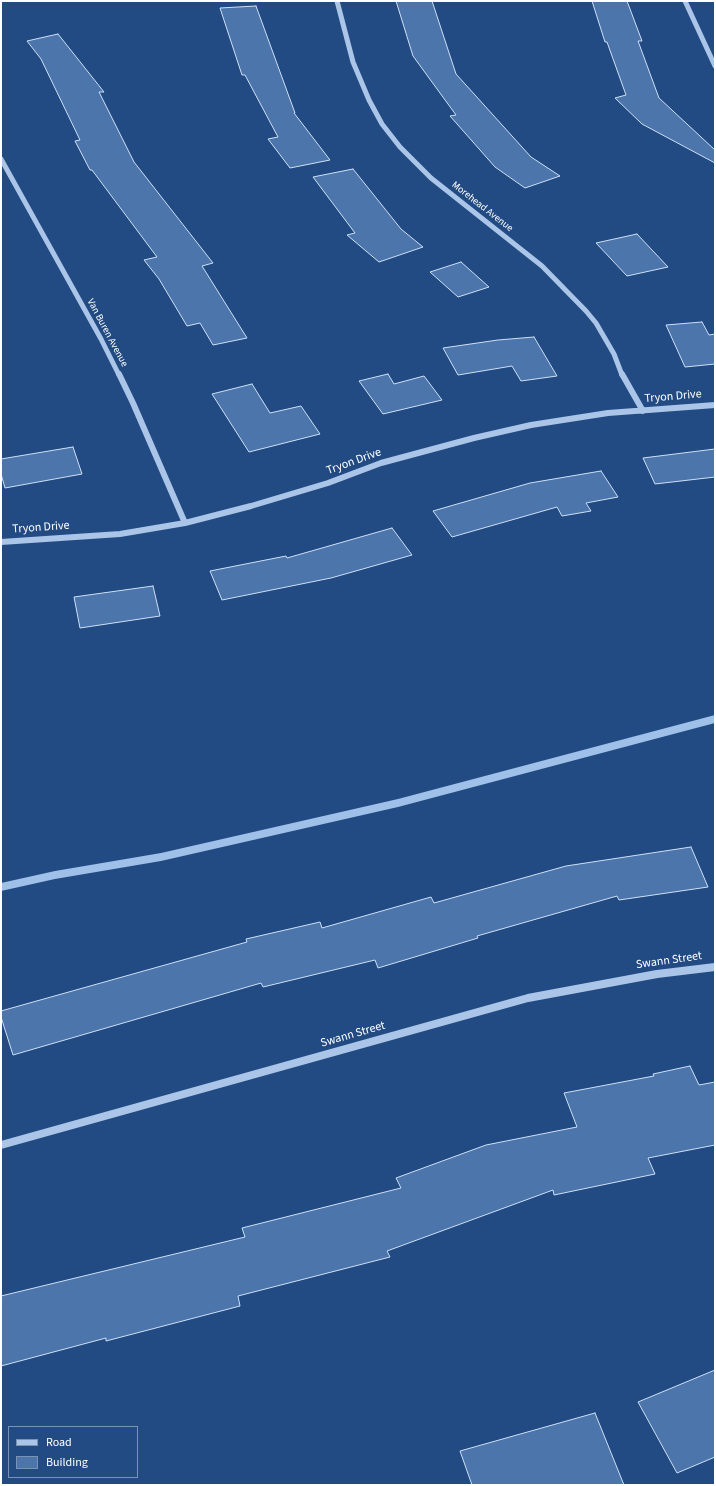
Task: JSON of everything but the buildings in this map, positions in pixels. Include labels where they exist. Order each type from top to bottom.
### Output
[{"type":"street","name":"Morehead Avenue","points":[[337,1],[353,62],[369,100],[382,124],[400,147],[431,178],[542,266],[586,311],[596,323],[614,354],[624,380],[643,411]]},
{"type":"street","points":[[685,1],[715,66]]},
{"type":"street","name":"Van Buren Avenue","points":[[1,159],[105,346],[133,403],[185,523]]},
{"type":"street","name":"Tryon Drive","points":[[1,542],[120,534],[185,523],[251,506],[328,483],[381,463],[474,438],[531,425],[608,413],[715,405]]},
{"type":"street","name":"Swann Street","points":[[1,1145],[528,998],[657,974],[715,967]]},
{"type":"waterway","points":[[1,887],[55,875],[161,857],[398,803],[715,719]]}]
